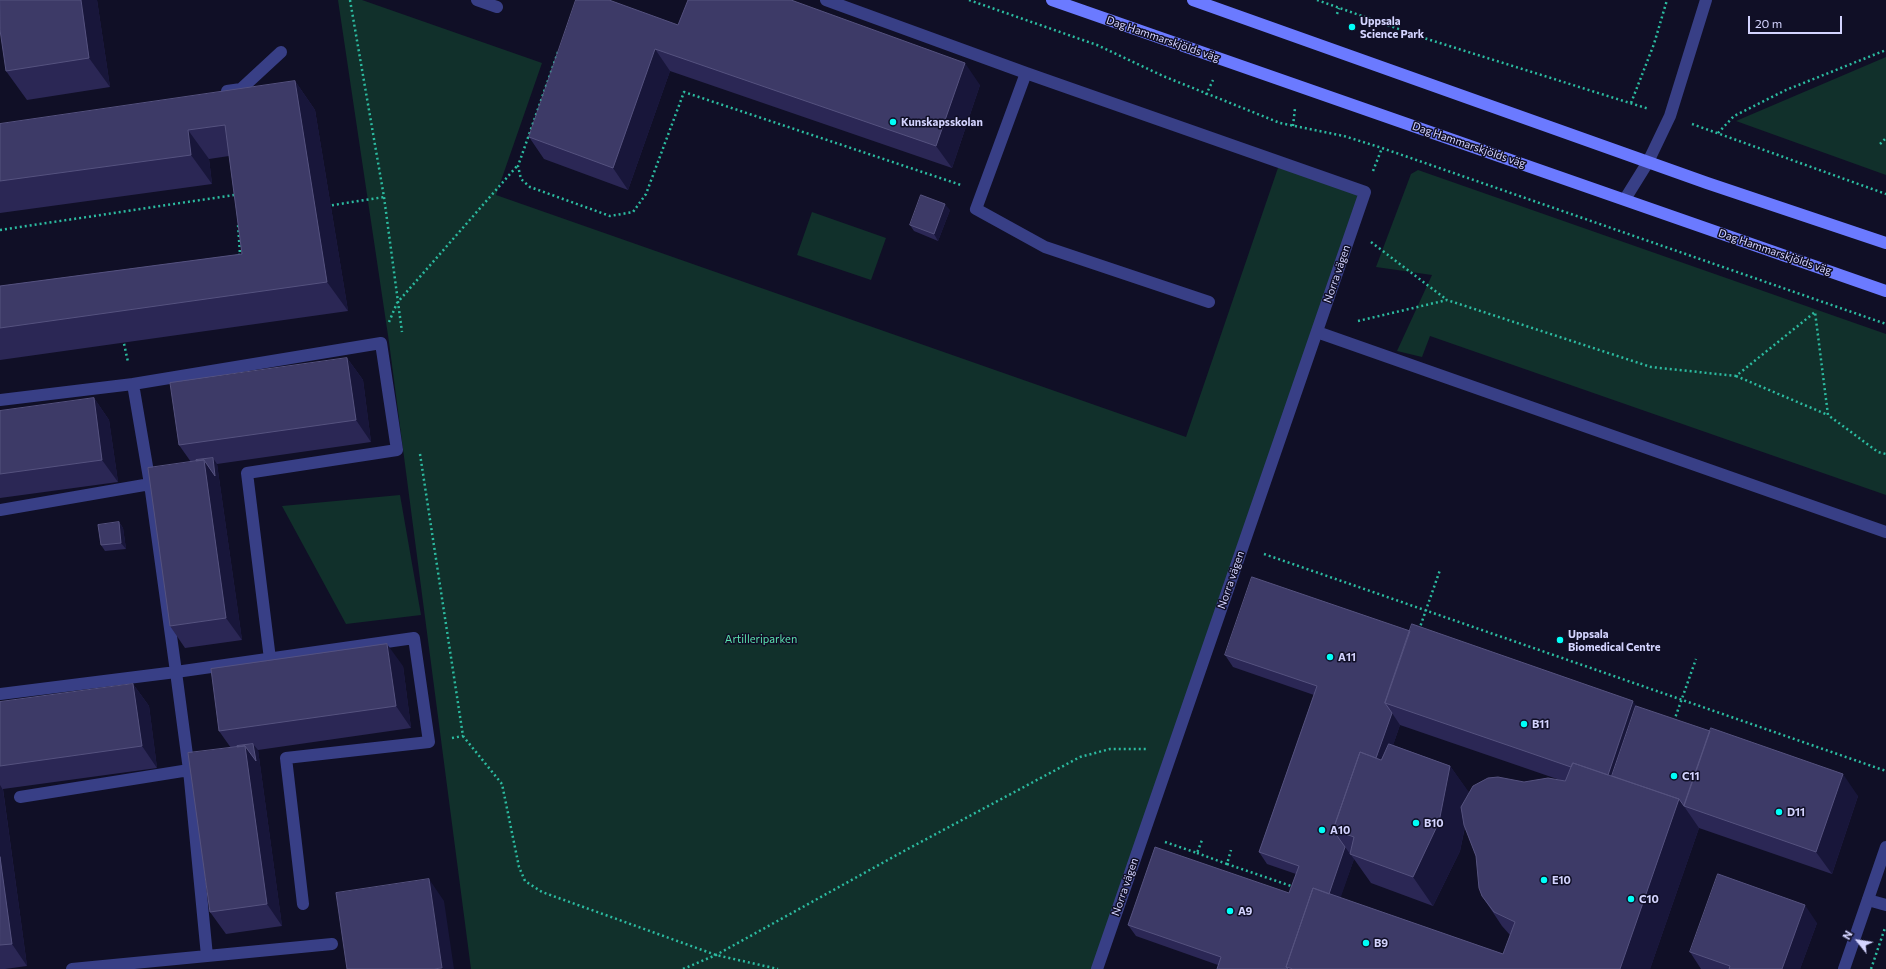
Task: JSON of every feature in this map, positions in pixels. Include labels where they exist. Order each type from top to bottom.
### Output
[{"type":"main road","name":"Dag Hammarskjölds väg","points":[[1052,0],[1886,291]]},
{"type":"main road","points":[[1193,0],[1648,162],[1886,243]]},
{"type":"street","points":[[477,0],[497,7]]},
{"type":"street","points":[[826,0],[1026,74],[976,209],[1046,247],[1209,302]]},
{"type":"street","points":[[1625,199],[1648,162],[1670,116],[1706,0]]},
{"type":"street","points":[[218,92],[241,89],[281,52]]},
{"type":"street","name":"Norra vägen","points":[[1026,74],[1365,192],[1097,969]]},
{"type":"street","points":[[1317,332],[1886,532]]},
{"type":"street","points":[[0,400],[133,384],[381,343],[397,450],[247,473],[270,659]]},
{"type":"street","points":[[133,384],[150,484],[189,770],[207,956]]},
{"type":"street","points":[[0,510],[150,484]]},
{"type":"street","points":[[0,694],[176,672],[414,638],[429,742],[286,758],[303,904]]},
{"type":"street","points":[[20,797],[189,770]]},
{"type":"street","points":[[1844,969],[1886,847]]},
{"type":"street","points":[[1868,900],[1886,905]]},
{"type":"street","points":[[72,969],[332,944]]},
{"type":"path","points":[[350,0],[384,197],[402,335]]},
{"type":"path","points":[[969,0],[1097,45],[1206,95],[1280,123],[1344,136],[1382,148],[1886,324]]},
{"type":"path","points":[[1317,0],[1424,38],[1670,116],[1886,194]]},
{"type":"path","points":[[1631,103],[1654,44],[1667,0]]},
{"type":"path","points":[[1337,14],[1339,8]]},
{"type":"path","points":[[1422,42],[1424,38]]},
{"type":"path","points":[[397,303],[518,166],[560,45]]},
{"type":"path","points":[[1718,133],[1734,116],[1786,90],[1886,50]]},
{"type":"path","points":[[1206,95],[1214,77]]},
{"type":"path","points":[[518,166],[521,180],[530,186],[610,216],[633,212],[646,194],[684,92],[982,192]]},
{"type":"path","points":[[1293,126],[1295,105]]},
{"type":"path","points":[[1880,144],[1886,138]]},
{"type":"path","points":[[0,230],[234,194],[235,201]]},
{"type":"path","points":[[324,206],[384,197]]},
{"type":"path","points":[[232,256],[240,255],[238,219]]},
{"type":"path","points":[[1352,229],[1447,300],[1651,367],[1736,376],[1828,414],[1878,452],[1886,454]]},
{"type":"path","points":[[1355,322],[1447,300]]},
{"type":"path","points":[[1736,376],[1815,312],[1828,414]]},
{"type":"path","points":[[123,336],[133,384]]},
{"type":"path","points":[[420,453],[463,736],[502,784],[519,867],[525,881],[542,892],[716,955],[778,969]]},
{"type":"path","points":[[1243,547],[1886,771]]},
{"type":"path","points":[[1416,636],[1440,570]]},
{"type":"path","points":[[1673,725],[1696,659]]},
{"type":"path","points":[[683,969],[716,955],[904,851],[1080,757],[1110,749],[1173,749]]},
{"type":"path","points":[[1144,835],[1296,888]]},
{"type":"path","points":[[1197,854],[1202,840]]},
{"type":"path","points":[[1226,864],[1231,850]]},
{"type":"path","points":[[1871,969],[1886,926]]},
{"type":"green space","name":"Artilleriparken","points":[[338,0],[362,0],[542,63],[496,195],[1186,437],[1280,162],[1365,192],[1097,969],[471,969],[389,342]]},
{"type":"green space","points":[[1886,57],[1886,175],[1736,121]]},
{"type":"green space","points":[[1418,170],[1886,334],[1886,495],[1430,336],[1422,357],[1397,351],[1432,275],[1376,267],[1411,174]]},
{"type":"green space","points":[[812,212],[886,238],[871,280],[797,255]]},
{"type":"green space","points":[[400,495],[421,615],[346,624],[282,506]]},
{"type":"building","points":[[0,0],[81,0],[89,58],[6,71],[0,30]]},
{"type":"building","name":"Kunskapsskolan","points":[[576,0],[609,0],[678,25],[688,0],[791,0],[965,63],[936,146],[655,49],[613,168],[529,137]]},
{"type":"building","points":[[295,81],[327,282],[0,328],[0,286],[242,254],[225,125],[188,130],[191,155],[0,181],[0,124]]},
{"type":"building","points":[[921,195],[945,204],[934,234],[910,225]]},
{"type":"building","points":[[347,358],[356,420],[179,445],[170,383]]},
{"type":"building","points":[[94,398],[102,460],[0,474],[0,411]]},
{"type":"building","points":[[213,458],[215,476],[204,460],[196,461]]},
{"type":"building","points":[[204,460],[226,618],[170,626],[148,468]]},
{"type":"building","points":[[119,522],[121,543],[101,545],[98,525]]},
{"type":"building","points":[[1252,577],[1410,631],[1385,703],[1392,713],[1376,758],[1360,752],[1333,830],[1345,847],[1329,894],[1313,888],[1286,967],[1288,969],[1217,969],[1221,957],[1128,925],[1155,847],[1289,893],[1299,866],[1259,852],[1317,686],[1225,655]]},
{"type":"building","name":"B11","points":[[1412,624],[1633,701],[1608,775],[1573,763],[1571,767],[1385,703]]},
{"type":"building","points":[[387,644],[396,706],[219,731],[211,669]]},
{"type":"building","points":[[133,684],[142,746],[0,766],[0,702]]},
{"type":"building","points":[[1636,706],[1710,731],[1684,806],[1679,799],[1612,776]]},
{"type":"building","name":"D11","points":[[1711,728],[1843,774],[1816,852],[1684,806]]},
{"type":"building","points":[[253,744],[256,761],[245,746],[237,747]]},
{"type":"building","points":[[1389,744],[1450,766],[1439,822],[1413,877],[1350,854],[1354,837],[1333,830],[1360,752],[1381,760]]},
{"type":"building","points":[[245,746],[267,904],[210,912],[188,753]]},
{"type":"building","points":[[1573,763],[1679,799],[1620,969],[1293,969],[1286,967],[1313,888],[1503,954],[1515,922],[1494,912],[1482,896],[1479,888],[1476,856],[1464,825],[1461,807],[1473,786],[1488,778],[1498,777],[1524,782],[1548,778],[1565,781]]},
{"type":"building","points":[[0,857],[12,944],[0,945]]},
{"type":"building","points":[[1718,874],[1805,905],[1782,969],[1729,969],[1730,966],[1690,952]]},
{"type":"building","points":[[429,879],[442,968],[347,969],[336,893]]},
{"type":"place","name":"Uppsala Science Park","points":[[1352,27]]},
{"type":"place","name":"Kunskapsskolan","points":[[893,122]]},
{"type":"place","name":"Uppsala Biomedical Centre","points":[[1560,640]]},
{"type":"place","name":"A11","points":[[1330,657]]},
{"type":"place","name":"B11","points":[[1524,724]]},
{"type":"place","name":"C11","points":[[1674,776]]},
{"type":"place","name":"D11","points":[[1779,812]]},
{"type":"place","name":"B10","points":[[1416,823]]},
{"type":"place","name":"A10","points":[[1322,830]]},
{"type":"place","name":"E10","points":[[1544,880]]},
{"type":"place","name":"C10","points":[[1631,899]]},
{"type":"place","name":"A9","points":[[1230,911]]},
{"type":"place","name":"B9","points":[[1366,943]]}]
